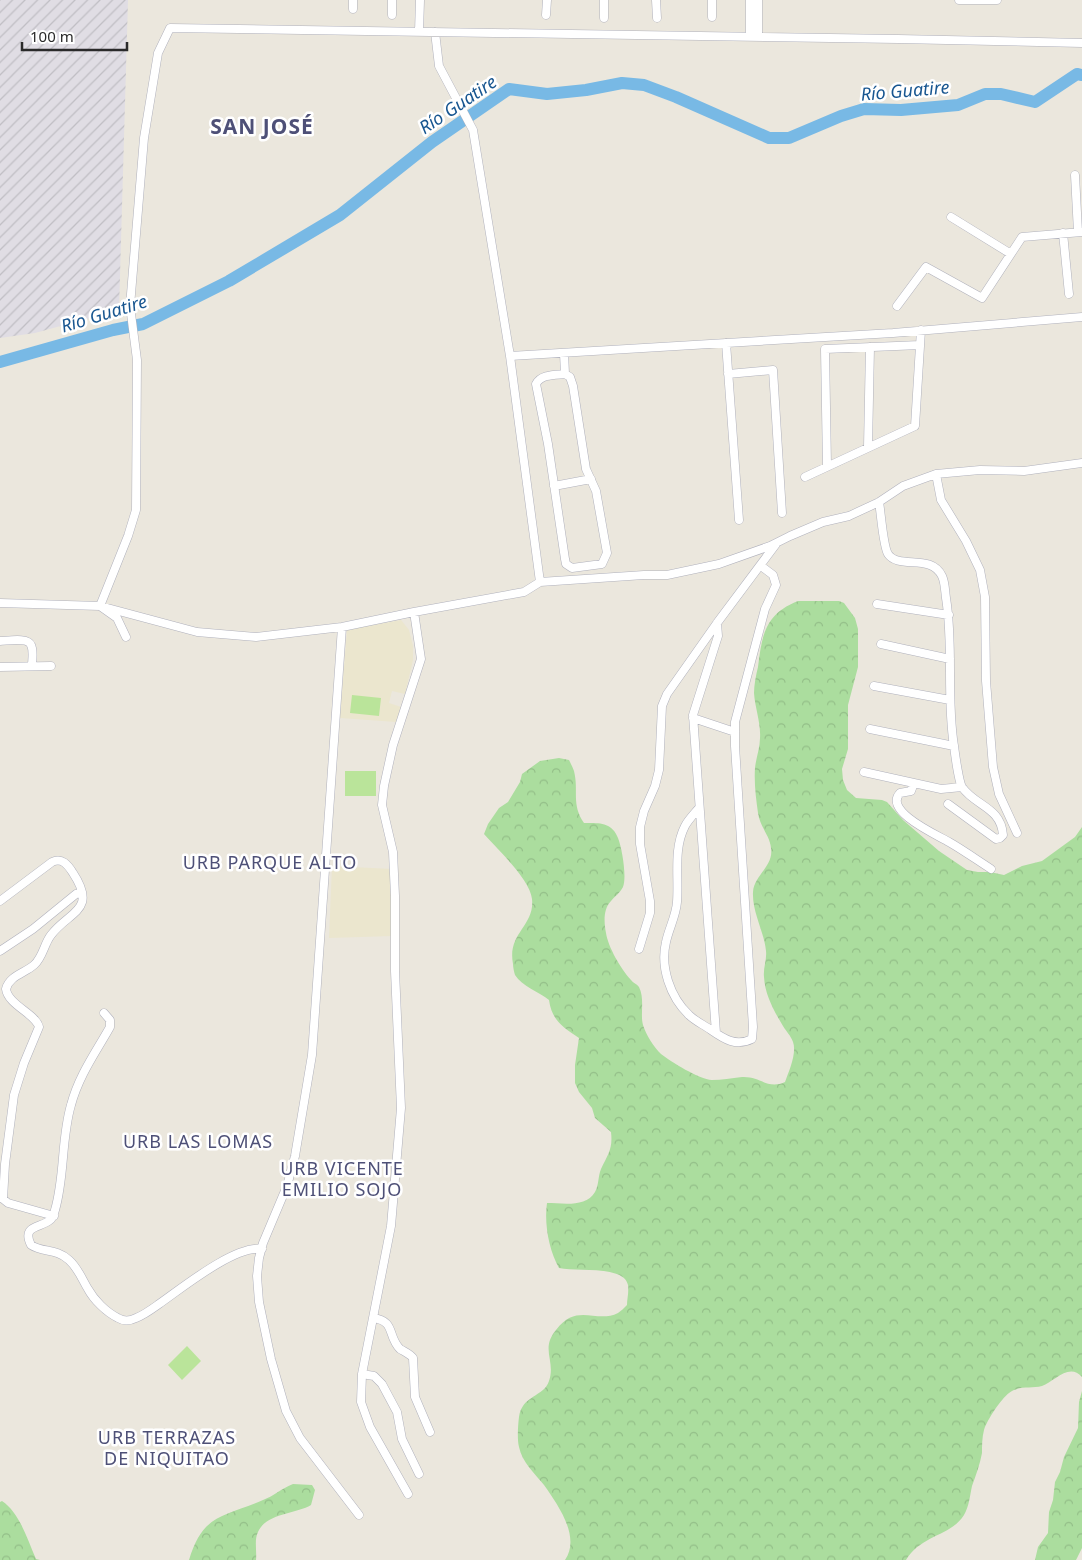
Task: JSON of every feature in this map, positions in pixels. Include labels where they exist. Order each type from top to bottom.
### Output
[{"type":"street","points":[[392,0],[392,15]]},
{"type":"street","points":[[420,0],[420,32]]},
{"type":"street","points":[[546,15],[547,0]]},
{"type":"street","points":[[604,0],[604,18]]},
{"type":"street","points":[[656,0],[657,18]]},
{"type":"street","points":[[712,0],[712,17]]},
{"type":"street","points":[[750,0],[754,37]]},
{"type":"street","points":[[754,37],[758,0]]},
{"type":"street","points":[[959,0],[997,0]]},
{"type":"street","points":[[100,606],[128,536],[136,510],[137,360],[130,314],[144,138],[158,54],[170,28],[1082,44]]},
{"type":"street","points":[[435,32],[439,66],[473,130],[510,356],[540,582]]},
{"type":"street","points":[[897,306],[926,267],[982,298],[1022,237],[1080,232],[1075,175]]},
{"type":"street","points":[[951,217],[1011,254]]},
{"type":"street","points":[[1064,234],[1068,294]]},
{"type":"street","points":[[510,356],[1082,318]]},
{"type":"street","points":[[805,477],[915,426],[921,330]]},
{"type":"street","points":[[726,343],[739,520]]},
{"type":"street","points":[[827,466],[825,349],[920,344]]},
{"type":"street","points":[[868,448],[870,347]]},
{"type":"street","points":[[564,353],[565,374]]},
{"type":"street","points":[[728,374],[773,370],[782,513]]},
{"type":"street","points":[[565,374],[570,377],[586,470],[592,479],[596,491],[607,553],[604,561],[599,565],[572,568],[566,564],[536,384],[537,380],[542,377],[565,374]]},
{"type":"street","points":[[0,603],[100,606],[197,632],[212,634],[256,637],[342,627],[524,592],[540,582],[666,575],[720,564],[823,522],[849,516],[879,502],[903,486],[936,474],[980,470],[1024,471],[1082,463]]},
{"type":"street","points":[[936,474],[941,500],[966,540],[980,570],[985,597],[986,681],[993,767],[999,794],[1017,833]]},
{"type":"street","points":[[554,486],[592,479]]},
{"type":"street","points":[[879,502],[888,553],[896,560],[932,564],[943,577],[949,615],[950,700],[954,746],[962,787],[998,818],[1003,835],[996,839],[948,804]]},
{"type":"street","points":[[639,949],[650,913],[650,901],[640,844],[640,827],[659,770],[662,706],[668,694],[717,623],[777,542]]},
{"type":"street","points":[[699,808],[685,826],[680,841],[676,912],[663,955],[665,968],[672,992],[689,1015],[732,1043],[744,1043],[752,1039],[753,1027],[735,722],[765,609],[776,585],[773,575],[761,566]]},
{"type":"street","points":[[877,604],[949,615]]},
{"type":"street","points":[[100,606],[117,618],[126,637]]},
{"type":"street","points":[[408,1494],[370,1427],[361,1402],[362,1374],[390,1226],[401,1108],[395,971],[393,852],[382,805],[384,786],[394,745],[421,659],[414,612]]},
{"type":"street","points":[[716,1033],[693,718],[718,636],[717,623]]},
{"type":"street","points":[[342,627],[312,1055],[295,1156],[287,1186],[262,1249],[257,1276],[259,1302],[271,1360],[286,1410],[300,1438],[359,1515]]},
{"type":"street","points":[[0,641],[27,641],[30,643],[32,646],[32,666]]},
{"type":"street","points":[[880,644],[950,660]]},
{"type":"street","points":[[0,667],[51,666]]},
{"type":"street","points":[[874,686],[950,700]]},
{"type":"street","points":[[693,718],[735,732]]},
{"type":"street","points":[[870,729],[954,746]]},
{"type":"street","points":[[864,772],[941,789],[962,787]]},
{"type":"street","points":[[914,783],[910,791],[900,793],[897,796],[897,802],[906,816],[991,869]]},
{"type":"street","points":[[0,901],[58,859],[64,862],[81,885],[82,893],[78,910],[52,933],[35,964],[11,979],[6,989],[9,998],[26,1014],[36,1020],[39,1027],[37,1036],[24,1063],[14,1095],[5,1164],[3,1199],[8,1203],[54,1216]]},
{"type":"street","points":[[0,952],[33,930],[76,894],[82,893]]},
{"type":"street","points":[[104,1013],[110,1020],[110,1026],[84,1070],[70,1105],[61,1186],[54,1216],[50,1220],[31,1229],[28,1238],[31,1245],[38,1249],[56,1252],[67,1258],[98,1303],[115,1316],[125,1320],[139,1317],[238,1253],[250,1249],[262,1249]]},
{"type":"street","points":[[373,1318],[384,1320],[397,1345],[413,1358],[415,1397],[430,1432]]},
{"type":"street","points":[[362,1374],[374,1376],[382,1384],[397,1412],[402,1439],[419,1474]]},
{"type":"shaded area","points":[[0,0],[128,0],[119,310],[35,333],[0,338]]},
{"type":"shaded area","points":[[401,620],[409,630],[413,646],[413,660],[405,694],[392,691],[389,703],[401,707],[396,722],[340,718],[347,630]]},
{"type":"shaded area","points":[[332,866],[392,869],[393,936],[329,938]]},
{"type":"green space","points":[[798,601],[839,601],[844,603],[855,618],[858,629],[858,667],[848,705],[848,749],[842,769],[843,780],[847,790],[856,798],[887,802],[903,820],[939,851],[967,870],[978,872],[1004,875],[1022,866],[1042,861],[1075,837],[1082,827],[1082,1377],[1077,1373],[1067,1372],[1042,1386],[1017,1389],[1006,1396],[991,1415],[984,1430],[982,1453],[966,1512],[952,1527],[920,1545],[906,1560],[565,1560],[569,1551],[570,1541],[566,1521],[550,1493],[523,1458],[518,1444],[519,1420],[524,1404],[543,1390],[549,1381],[551,1367],[549,1343],[556,1330],[571,1317],[579,1315],[610,1316],[618,1313],[627,1305],[628,1285],[625,1279],[618,1274],[599,1270],[559,1268],[552,1253],[547,1228],[547,1203],[580,1203],[591,1197],[595,1192],[600,1172],[611,1147],[611,1132],[595,1118],[592,1108],[579,1092],[575,1083],[575,1065],[579,1038],[559,1023],[550,1007],[549,1000],[526,986],[515,975],[512,953],[517,937],[526,923],[532,908],[532,899],[530,891],[519,874],[484,834],[488,824],[499,808],[508,802],[520,782],[522,774],[540,761],[559,758],[569,760],[574,771],[576,803],[584,823],[609,826],[620,843],[624,862],[624,882],[622,889],[608,904],[605,916],[605,929],[609,945],[616,958],[627,975],[639,987],[642,996],[643,1025],[653,1044],[661,1054],[671,1061],[706,1079],[749,1077],[768,1084],[785,1082],[792,1062],[794,1046],[773,1009],[766,990],[764,974],[766,951],[753,899],[754,886],[770,860],[771,854],[769,839],[759,818],[756,797],[755,768],[760,732],[754,693],[761,645],[767,627],[778,612]]},
{"type":"green space","points":[[352,695],[381,698],[379,716],[350,713]]},
{"type":"green space","points":[[345,771],[376,771],[376,796],[345,796]]},
{"type":"green space","points":[[187,1346],[201,1361],[182,1380],[168,1365]]},
{"type":"green space","points":[[1082,1391],[1082,1548],[1076,1560],[1035,1560],[1038,1547],[1048,1533],[1049,1512],[1053,1500],[1055,1482],[1064,1457],[1078,1428],[1079,1402]]},
{"type":"green space","points":[[293,1484],[312,1485],[315,1490],[311,1505],[274,1517],[262,1526],[256,1538],[256,1560],[189,1560],[201,1533],[208,1525],[226,1514],[267,1498]]},
{"type":"green space","points":[[2,1501],[14,1512],[36,1559],[40,1560],[0,1560],[0,1502]]},
{"type":"waterway","name":"Río Guatire","points":[[0,362],[113,330],[143,324],[229,281],[340,215],[432,142],[509,89],[547,94],[586,90],[622,83],[644,85],[769,138],[789,138],[841,116],[864,109],[901,110],[958,105],[985,94],[1001,94],[1035,102],[1077,74],[1082,75]]},
{"type":"district","name":"SAN JOSÉ","points":[[262,127]]},
{"type":"district","name":"URB PARQUE ALTO","points":[[270,863]]},
{"type":"district","name":"URB LAS LOMAS","points":[[198,1142]]},
{"type":"district","name":"URB VICENTE EMILIO SOJO","points":[[342,1179]]},
{"type":"district","name":"URB TERRAZAS DE NIQUITAO","points":[[167,1448]]}]
